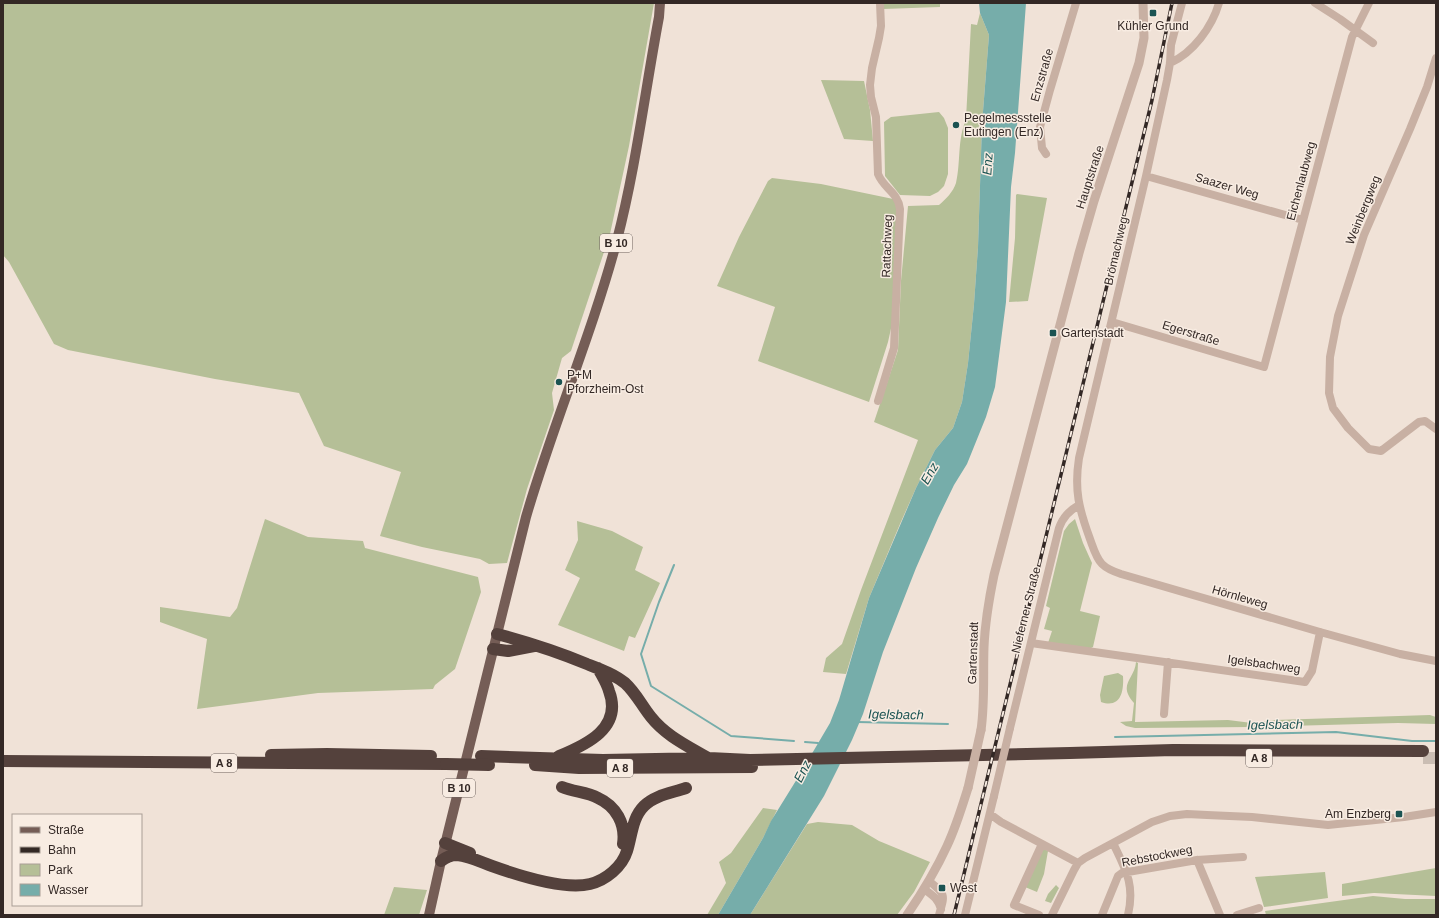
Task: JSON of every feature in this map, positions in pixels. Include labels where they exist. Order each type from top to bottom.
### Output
[{"type":"highway","points":[[497,634],[538,645],[614,675],[626,684],[641,702],[651,718],[665,731],[709,758]]},
{"type":"highway","points":[[492,654],[538,645]]},
{"type":"highway","points":[[555,758],[582,747],[593,740],[604,729],[610,720],[612,706],[610,692],[598,668]]},
{"type":"highway","name":"A 8","points":[[485,760],[579,768],[857,761],[1173,750],[1423,754]]},
{"type":"highway","name":"A 8","points":[[3,753],[208,756],[327,754],[445,760]]},
{"type":"highway","name":"A 8","points":[[3,761],[485,760],[555,758],[633,760],[709,758],[750,764]]},
{"type":"highway","points":[[445,843],[516,868],[557,878],[583,880],[600,875],[613,865],[623,846],[624,832],[620,818],[614,810],[599,798],[562,787]]},
{"type":"highway","points":[[441,861],[446,857],[453,855],[464,856],[501,869],[558,884],[579,886],[591,884],[609,875],[621,863],[627,852],[636,819],[644,806],[658,797],[686,788]]},
{"type":"main road","name":"B 10","points":[[429,915],[445,843],[531,498],[617,239],[628,189],[659,17],[660,3]]},
{"type":"main road","name":"B 10","points":[[659,17],[664,3]]},
{"type":"street","name":"Rattachweg","points":[[878,401],[894,348],[900,209],[897,198],[880,181],[878,174],[876,116],[871,97],[870,85],[872,68],[879,38],[881,18],[880,3]]},
{"type":"street","name":"Enzstraße","points":[[1046,154],[1042,148],[1040,127],[1076,3]]},
{"type":"street","name":"Hauptstraße","points":[[1050,358],[1094,201],[1139,63],[1144,38],[1143,3]]},
{"type":"street","name":"Brömachweg","points":[[1079,505],[1077,478],[1079,458],[1146,176],[1170,63],[1171,45],[1182,3]]},
{"type":"street","points":[[1170,63],[1182,57],[1207,29],[1216,11],[1218,3]]},
{"type":"street","name":"Eichenlaubweg","points":[[1264,367],[1352,37],[1369,3]]},
{"type":"street","points":[[1318,4],[1373,43]]},
{"type":"street","name":"Weinbergweg","points":[[1436,58],[1427,87],[1410,129],[1364,235],[1334,332],[1329,376],[1329,393],[1333,408],[1348,428],[1369,449],[1381,451],[1419,422],[1425,421],[1436,429]]},
{"type":"street","name":"Saazer Weg","points":[[1146,176],[1303,220]]},
{"type":"street","name":"Egerstraße","points":[[1112,322],[1264,367]]},
{"type":"street","name":"Gartenstadt","points":[[907,915],[924,890],[948,845],[968,788],[981,730],[984,703],[984,634],[988,604],[998,556],[1050,358]]},
{"type":"street","name":"Hörnleweg","points":[[1079,505],[1092,546],[1100,563],[1106,568],[1121,574],[1320,632],[1400,654],[1436,661]]},
{"type":"street","name":"Nieferner Straße","points":[[966,915],[1058,528],[1065,515],[1072,508],[1079,505]]},
{"type":"street","name":"Igelsbachweg","points":[[1031,643],[1305,682],[1312,671],[1320,632]]},
{"type":"street","points":[[1164,714],[1168,662]]},
{"type":"street","points":[[1052,915],[1078,863],[1152,822],[1170,816],[1187,814],[1328,825],[1436,812]]},
{"type":"street","points":[[990,814],[1001,822],[1078,863]]},
{"type":"street","points":[[1113,843],[1127,872],[1131,893],[1131,903],[1128,915]]},
{"type":"street","points":[[1039,915],[1014,905],[1042,844]]},
{"type":"street","name":"Rebstockweg","points":[[1102,915],[1118,876],[1122,873],[1197,860],[1242,857]]},
{"type":"street","points":[[1197,860],[1220,915]]},
{"type":"street","points":[[929,881],[940,890],[943,895],[940,912]]},
{"type":"street","points":[[924,890],[935,897],[939,902],[940,912]]},
{"type":"street","points":[[1237,915],[1259,908]]},
{"type":"green space","points":[[3,3],[654,3],[629,146],[610,234],[571,351],[562,358],[552,393],[554,410],[527,489],[507,563],[489,564],[480,559],[422,547],[380,536],[401,472],[324,446],[299,393],[215,379],[68,350],[54,344],[9,262],[3,255]]},
{"type":"green space","points":[[882,3],[940,3],[940,7],[883,9]]},
{"type":"green space","points":[[980,13],[989,35],[982,124],[978,247],[974,304],[968,363],[962,402],[953,428],[935,450],[900,524],[869,598],[846,674],[823,672],[826,658],[842,644],[918,440],[874,422],[898,350],[901,281],[908,206],[939,205],[949,195],[956,183],[961,136],[966,119],[971,24],[977,25]]},
{"type":"green space","points":[[821,80],[864,81],[870,110],[873,141],[844,139]]},
{"type":"green space","points":[[939,112],[944,118],[948,128],[948,174],[944,186],[938,192],[930,196],[900,195],[885,176],[884,122],[891,117]]},
{"type":"green space","points":[[772,178],[821,184],[898,200],[896,306],[888,342],[869,402],[758,361],[775,307],[717,286],[739,237],[768,181]]},
{"type":"green space","points":[[1017,194],[1047,198],[1028,301],[1009,302],[1015,238]]},
{"type":"green space","points":[[265,519],[308,537],[363,541],[365,548],[478,577],[481,592],[455,669],[435,685],[433,689],[318,693],[197,709],[207,639],[160,622],[160,607],[230,617],[237,608]]},
{"type":"green space","points":[[1075,519],[1092,563],[1080,611],[1100,616],[1093,647],[1089,649],[1048,643],[1052,631],[1044,629],[1050,608],[1046,606],[1064,531]]},
{"type":"green space","points":[[577,521],[612,531],[643,547],[635,570],[660,583],[635,638],[629,636],[624,651],[558,625],[580,578],[565,570],[578,540]]},
{"type":"green space","points":[[1136,662],[1138,663],[1135,722],[1228,720],[1252,723],[1275,720],[1430,715],[1436,717],[1436,724],[1398,723],[1252,727],[1135,728],[1126,726],[1120,722],[1132,721],[1134,703],[1129,696],[1127,686]]},
{"type":"green space","points":[[1118,673],[1123,676],[1123,687],[1120,697],[1113,703],[1108,704],[1101,702],[1100,695],[1104,676]]},
{"type":"green space","points":[[763,808],[777,810],[763,838],[718,915],[707,915],[726,883],[719,862],[731,853]]},
{"type":"green space","points":[[818,822],[852,825],[879,841],[930,862],[914,892],[897,915],[750,915],[807,824]]},
{"type":"green space","points":[[1043,848],[1048,851],[1044,874],[1037,892],[1025,887]]},
{"type":"green space","points":[[1436,868],[1436,896],[1374,893],[1342,896],[1342,884]]},
{"type":"green space","points":[[1325,872],[1328,898],[1264,907],[1255,877]]},
{"type":"green space","points":[[1056,885],[1059,888],[1051,903],[1045,901],[1048,894]]},
{"type":"green space","points":[[394,887],[427,890],[419,915],[384,915]]},
{"type":"green space","points":[[1373,896],[1405,899],[1436,899],[1436,915],[1266,915],[1265,911]]},
{"type":"water","name":"Enz","points":[[979,3],[1026,3],[1015,153],[1011,187],[1006,302],[995,387],[986,417],[967,464],[954,485],[916,568],[883,652],[863,714],[852,740],[824,796],[750,915],[718,915],[763,838],[771,821],[830,723],[839,700],[869,598],[916,488],[935,450],[953,428],[962,402],[968,363],[974,304],[978,247],[982,124],[989,35],[980,13]]},
{"type":"waterway","points":[[674,565],[659,602],[641,654],[651,686],[731,736],[794,741]]},
{"type":"waterway","name":"Igelsbach","points":[[857,722],[948,724]]},
{"type":"waterway","name":"Igelsbach","points":[[1115,737],[1336,732],[1412,741],[1436,741]]},
{"type":"waterway","points":[[805,742],[818,743]]},
{"type":"tunnel","points":[[1423,758],[1436,758]]},
{"type":"railway","points":[[954,915],[1152,100],[1172,3]]},
{"type":"place","name":"Kühler Grund","points":[[1153,13]]},
{"type":"place","name":"Pegelmessstelle Eutingen (Enz)","points":[[956,125]]},
{"type":"place","name":"Gartenstadt","points":[[1053,333]]},
{"type":"place","name":"P+M Pforzheim-Ost","points":[[559,382]]},
{"type":"place","name":"Am Enzberg","points":[[1399,814]]},
{"type":"place","name":"West","points":[[942,888]]}]
